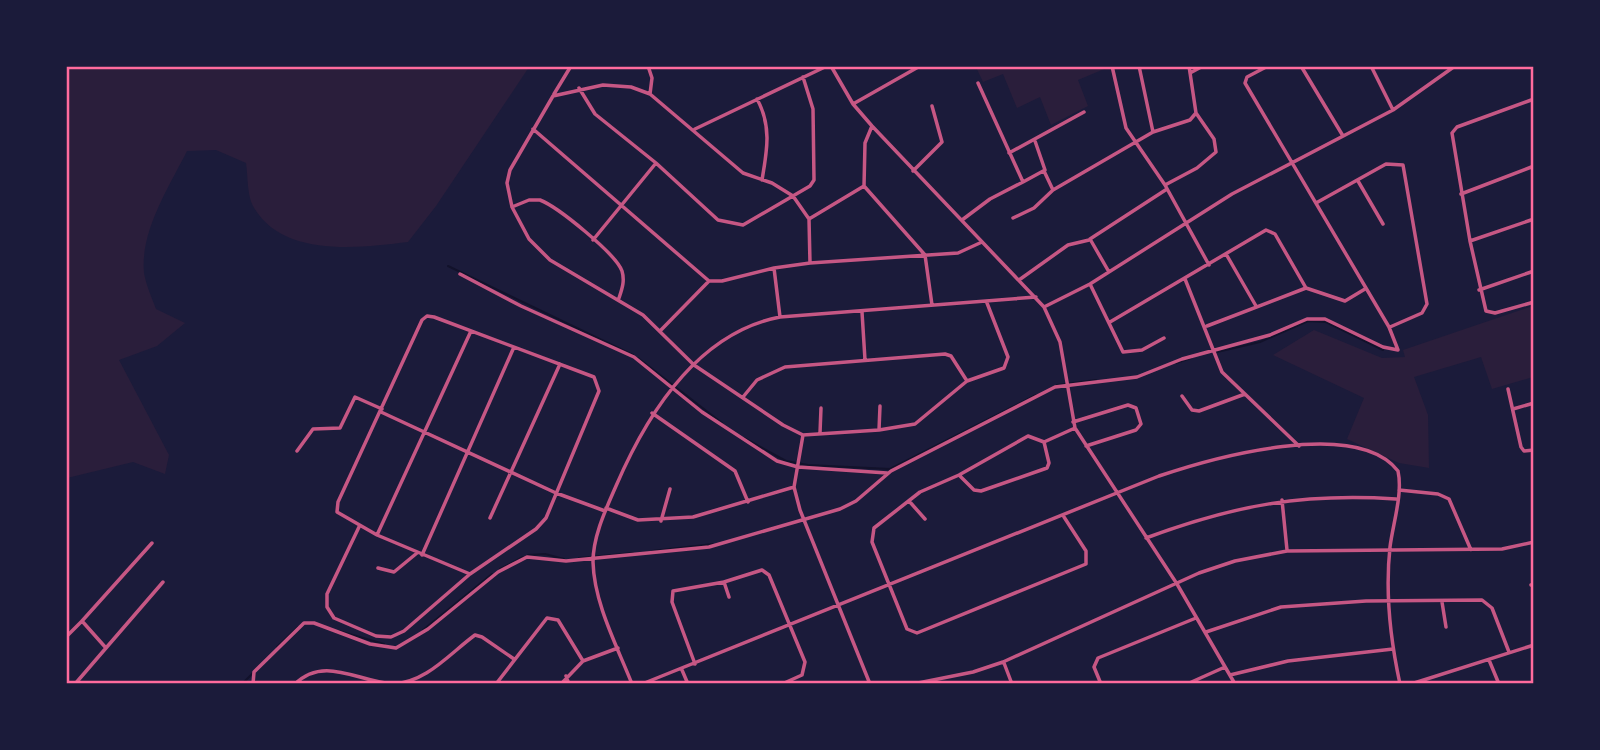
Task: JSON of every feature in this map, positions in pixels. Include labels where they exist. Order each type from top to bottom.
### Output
[{"type":"street","points":[[571,66],[510,170],[507,195],[528,239],[542,253],[619,298],[661,330],[694,365],[803,435],[879,430],[915,424],[967,381],[1004,368],[1009,362],[987,303]]},
{"type":"street","points":[[648,66],[653,83],[650,94]]},
{"type":"street","points":[[695,129],[829,66],[853,104],[872,126],[1044,307],[1060,342],[1075,428],[1177,584],[1235,684]]},
{"type":"street","points":[[904,66],[908,74]]},
{"type":"street","points":[[853,104],[920,66]]},
{"type":"street","points":[[1112,66],[1123,118],[1166,187],[1209,265]]},
{"type":"street","points":[[1139,66],[1153,132]]},
{"type":"street","points":[[1020,280],[1068,245],[1090,240],[1197,168],[1216,152],[1214,139],[1196,113],[1189,66]]},
{"type":"street","points":[[1190,73],[1203,66]]},
{"type":"street","points":[[253,684],[254,672],[301,624],[314,623],[370,645],[396,648],[412,640],[514,562],[533,556],[566,561],[709,547],[805,522],[853,503],[887,473],[1037,394],[1068,383],[1124,380],[1319,318],[1396,351],[1398,347],[1389,327],[1245,83],[1247,77],[1268,66]]},
{"type":"street","points":[[1301,66],[1343,136]]},
{"type":"street","points":[[1371,66],[1393,110]]},
{"type":"street","points":[[1441,66],[1445,73]]},
{"type":"street","points":[[1044,307],[1090,284],[1232,194],[1393,110],[1455,66]]},
{"type":"street","points":[[579,88],[595,114],[656,163],[718,220],[727,224],[749,223],[810,186],[815,176],[813,105],[803,77]]},
{"type":"street","points":[[978,83],[1023,182]]},
{"type":"street","points":[[553,96],[579,88],[618,85],[650,94],[695,129],[736,168],[749,177],[762,180],[793,196],[809,219],[810,263]]},
{"type":"street","points":[[757,99],[767,122],[762,180]]},
{"type":"street","points":[[1534,99],[1454,129],[1452,141],[1469,241],[1486,311],[1490,314],[1534,302]]},
{"type":"street","points":[[913,171],[942,142],[932,106]]},
{"type":"street","points":[[1009,153],[1084,112]]},
{"type":"street","points":[[1013,218],[1034,208],[1053,190],[1153,132],[1189,120],[1196,113]]},
{"type":"street","points":[[872,126],[865,143],[864,186],[925,255],[932,306]]},
{"type":"street","points":[[533,129],[622,203],[709,281]]},
{"type":"street","points":[[1035,141],[1053,190]]},
{"type":"street","points":[[1317,203],[1393,162],[1403,165],[1426,306],[1422,313],[1389,327]]},
{"type":"street","points":[[593,240],[656,163]]},
{"type":"street","points":[[1461,194],[1534,166]]},
{"type":"street","points":[[962,220],[990,199],[1044,171]]},
{"type":"street","points":[[1359,181],[1383,223]]},
{"type":"street","points":[[809,219],[864,186]]},
{"type":"street","points":[[512,207],[529,200],[540,200],[593,240],[622,271],[623,287],[619,298]]},
{"type":"street","points":[[1469,241],[1534,219]]},
{"type":"street","points":[[1110,322],[1259,233],[1273,232],[1306,288]]},
{"type":"street","points":[[1090,240],[1109,272]]},
{"type":"street","points":[[661,330],[709,281],[728,280],[774,268],[810,263],[965,252],[983,241]]},
{"type":"street","points":[[1226,254],[1256,306]]},
{"type":"street","points":[[774,268],[780,317]]},
{"type":"street","points":[[1479,290],[1534,271]]},
{"type":"street","points":[[460,274],[521,306],[634,356],[755,449],[777,461],[797,467],[887,473]]},
{"type":"street","points":[[1185,279],[1222,372],[1299,446]]},
{"type":"street","points":[[1090,284],[1121,349],[1127,353],[1143,350],[1164,338]]},
{"type":"street","points":[[1206,327],[1306,288],[1345,301],[1365,289]]},
{"type":"street","points":[[632,684],[597,591],[593,559],[605,510],[636,439],[652,413],[694,365],[737,330],[757,321],[1036,297]]},
{"type":"street","points":[[862,312],[865,360]]},
{"type":"street","points":[[359,527],[327,594],[327,607],[334,618],[376,636],[398,635],[470,574],[536,529],[545,518],[599,386],[594,377],[434,317],[424,318],[337,505],[340,515],[359,527],[470,574]]},
{"type":"street","points":[[377,535],[471,331]]},
{"type":"street","points":[[378,568],[394,572],[420,554],[514,348]]},
{"type":"street","points":[[742,398],[757,380],[785,367],[865,360],[948,354],[967,381]]},
{"type":"street","points":[[490,518],[560,364]]},
{"type":"street","points":[[1508,389],[1521,447],[1524,451],[1534,450]]},
{"type":"street","points":[[1181,396],[1192,410],[1199,411],[1245,394]]},
{"type":"street","points":[[297,451],[317,427],[340,428],[355,397],[424,432],[556,492],[638,520],[661,521],[693,517],[794,487]]},
{"type":"street","points":[[1514,409],[1534,403]]},
{"type":"street","points":[[1073,422],[1128,405],[1136,408],[1141,424],[1136,430],[1086,446]]},
{"type":"street","points":[[879,430],[880,406]]},
{"type":"street","points":[[820,433],[821,408]]},
{"type":"street","points":[[652,413],[735,471],[748,502]]},
{"type":"street","points":[[1064,516],[1086,551],[1086,564],[917,634],[907,629],[872,542],[872,532],[909,500],[1028,436],[1044,442],[1075,428]]},
{"type":"street","points":[[803,435],[794,487],[805,522],[870,684]]},
{"type":"street","points":[[959,475],[974,490],[981,491],[1047,468],[1049,463],[1044,442]]},
{"type":"street","points":[[642,684],[1212,458],[1299,446],[1345,444],[1396,468],[1399,490],[1390,549],[1388,601],[1400,684]]},
{"type":"street","points":[[661,521],[670,489]]},
{"type":"street","points":[[1399,490],[1438,494],[1449,499],[1471,550]]},
{"type":"street","points":[[1146,538],[1243,506],[1316,497],[1396,499]]},
{"type":"street","points":[[909,500],[925,519]]},
{"type":"street","points":[[1282,500],[1287,551]]},
{"type":"street","points":[[913,684],[974,672],[1003,662],[1235,561],[1287,551],[1502,549],[1534,542]]},
{"type":"street","points":[[66,637],[152,543]]},
{"type":"street","points":[[695,664],[672,602],[672,594],[680,587],[724,582],[758,570],[766,571],[791,624],[806,667],[802,675],[782,684]]},
{"type":"street","points":[[75,684],[163,582]]},
{"type":"street","points":[[724,582],[729,597]]},
{"type":"street","points":[[1206,633],[1281,607],[1388,601],[1474,600],[1488,603],[1509,652]]},
{"type":"street","points":[[1442,602],[1446,627]]},
{"type":"street","points":[[496,684],[543,620],[551,617],[558,620],[583,661]]},
{"type":"street","points":[[1101,684],[1094,667],[1098,658],[1197,618]]},
{"type":"street","points":[[82,621],[106,648]]},
{"type":"street","points":[[295,684],[308,674],[328,669],[369,681],[393,684],[414,681],[475,635],[482,636],[514,659]]},
{"type":"street","points":[[1411,684],[1534,645]]},
{"type":"street","points":[[561,684],[583,661],[618,648]]},
{"type":"street","points":[[1230,675],[1288,661],[1393,649]]},
{"type":"street","points":[[1489,659],[1499,684]]},
{"type":"street","points":[[1003,662],[1012,684]]},
{"type":"street","points":[[1187,684],[1225,667]]},
{"type":"street","points":[[682,670],[688,684]]},
{"type":"street","points":[[566,676],[569,684]]},
{"type":"shaded area","points":[[67,66],[529,67],[436,206],[408,242],[345,247],[302,242],[266,223],[253,206],[246,163],[216,150],[187,151],[157,210],[146,241],[144,257],[145,278],[156,309],[185,323],[157,346],[119,360],[169,455],[165,474],[133,462],[67,478]]},
{"type":"shaded area","points":[[976,67],[1109,67],[1078,80],[1088,106],[1051,125],[1040,97],[1017,108],[1003,74],[983,82]]},
{"type":"shaded area","points":[[1533,306],[1533,377],[1492,389],[1481,357],[1414,377],[1428,415],[1429,468],[1399,463],[1347,439],[1364,398],[1273,355],[1314,330],[1382,358],[1405,357],[1403,350]]},
{"type":"waterway","points":[[448,266],[633,355]]},
{"type":"waterway","points":[[1217,352],[1260,342],[1308,321],[1326,322],[1383,350]]},
{"type":"waterway","points":[[638,358],[722,423]]},
{"type":"waterway","points":[[1176,363],[1191,358]]},
{"type":"waterway","points":[[1057,385],[1096,380]]},
{"type":"waterway","points":[[744,438],[786,461],[808,465],[890,469],[1036,395]]},
{"type":"waterway","points":[[652,551],[713,544]]},
{"type":"waterway","points":[[579,558],[633,553]]},
{"type":"waterway","points":[[528,555],[545,554],[564,559]]},
{"type":"waterway","points":[[500,569],[523,557]]},
{"type":"waterway","points":[[423,630],[492,574]]},
{"type":"waterway","points":[[277,647],[298,627]]},
{"type":"waterway","points":[[339,631],[384,644]]},
{"type":"waterway","points":[[242,684],[254,672]]}]
